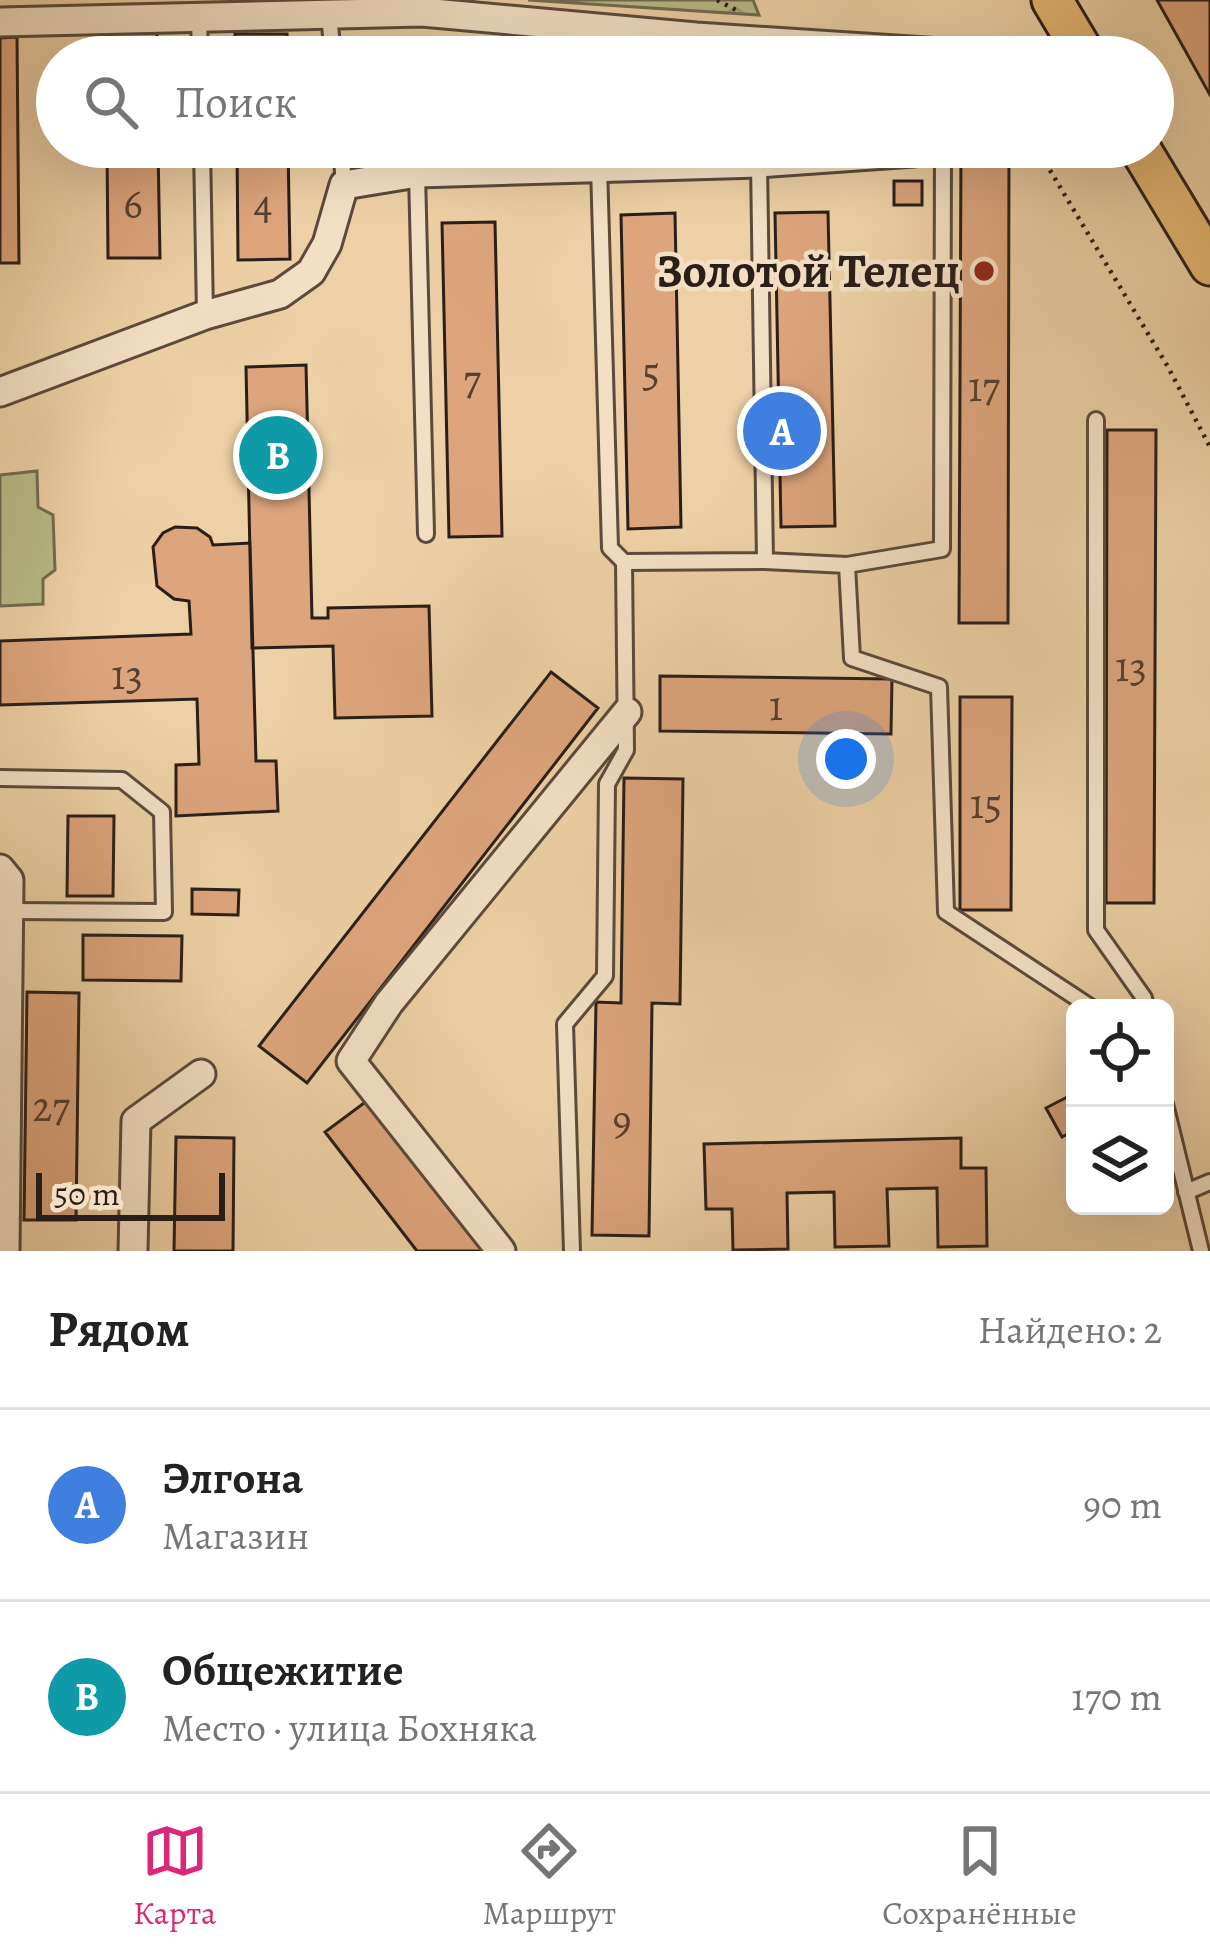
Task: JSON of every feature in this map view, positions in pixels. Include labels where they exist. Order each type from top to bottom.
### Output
[{"type":"main road","points":[[1052,0],[1068,36]]},
{"type":"main road","points":[[1152,168],[1210,265]]},
{"type":"street","points":[[0,22],[159,9],[199,18],[285,8],[329,14],[384,6],[685,36]]},
{"type":"street","points":[[4,384],[280,294],[311,272],[327,244],[344,185],[417,173],[530,168]]},
{"type":"street","points":[[501,1251],[351,1061],[389,1003],[627,712]]},
{"type":"street","points":[[0,869],[9,880],[5,1251]]},
{"type":"street","points":[[133,1251],[136,1121],[201,1074]]},
{"type":"lane","points":[[329,14],[331,36]]},
{"type":"lane","points":[[199,18],[199,36]]},
{"type":"lane","points":[[202,168],[206,315]]},
{"type":"lane","points":[[343,168],[344,185]]},
{"type":"lane","points":[[572,1251],[565,1024],[605,976],[608,784],[626,750],[627,712],[624,562],[610,548],[598,168]]},
{"type":"lane","points":[[759,168],[765,561]]},
{"type":"lane","points":[[624,562],[847,565],[942,549],[943,168]]},
{"type":"lane","points":[[417,173],[426,535]]},
{"type":"lane","points":[[1096,419],[1096,930],[1144,999]]},
{"type":"lane","points":[[847,565],[852,658],[940,687],[946,912],[1078,999]]},
{"type":"lane","points":[[0,778],[122,780],[162,812],[164,912],[9,910]]},
{"type":"lane","points":[[1166,1107],[1201,1251]]},
{"type":"lane","points":[[1186,1192],[1210,1182]]},
{"type":"path","points":[[1049,168],[1168,367],[1210,447]]},
{"type":"green space","points":[[528,0],[753,0],[759,15]]},
{"type":"green space","points":[[37,471],[38,507],[53,515],[55,570],[43,579],[43,604],[0,606],[0,475]]},
{"type":"building","points":[[1157,0],[1210,0],[1210,95]]},
{"type":"building","points":[[105,33],[157,33],[157,36]]},
{"type":"building","points":[[235,34],[287,34],[287,36]]},
{"type":"building","points":[[17,37],[19,263],[0,263],[0,38]]},
{"type":"building","points":[[107,168],[158,168],[160,258],[108,258]]},
{"type":"building","points":[[237,168],[288,168],[290,259],[238,260]]},
{"type":"building","points":[[961,168],[1009,168],[1008,623],[959,623]]},
{"type":"building","points":[[894,181],[922,181],[922,205],[894,205]]},
{"type":"building","points":[[828,212],[835,526],[781,527],[775,213]]},
{"type":"building","points":[[675,213],[681,527],[628,529],[621,215]]},
{"type":"building","points":[[495,222],[502,536],[449,537],[442,223]]},
{"type":"building","points":[[306,365],[312,618],[328,618],[328,608],[429,606],[432,716],[335,718],[333,646],[252,648],[246,367]]},
{"type":"building","points":[[1107,430],[1156,430],[1154,903],[1106,903]]},
{"type":"building","points":[[175,527],[197,528],[213,545],[250,543],[256,761],[276,761],[278,811],[176,816],[176,765],[199,764],[197,699],[0,705],[0,641],[191,634],[189,601],[174,599],[157,586],[153,547],[163,533]]},
{"type":"building","points":[[551,672],[598,708],[307,1083],[259,1046]]},
{"type":"building","points":[[660,676],[892,679],[891,734],[660,731]]},
{"type":"building","points":[[960,697],[1012,697],[1011,910],[960,910]]},
{"type":"building","points":[[624,778],[683,779],[680,1004],[652,1003],[649,1236],[592,1235],[596,1002],[621,1003]]},
{"type":"building","points":[[68,816],[114,816],[113,896],[67,896]]},
{"type":"building","points":[[192,889],[239,890],[238,915],[192,914]]},
{"type":"building","points":[[83,935],[182,936],[181,981],[83,980]]},
{"type":"building","points":[[27,992],[79,993],[76,1220],[24,1220]]},
{"type":"building","points":[[1066,1098],[1066,1135],[1062,1137],[1046,1108]]},
{"type":"building","points":[[368,1100],[485,1251],[417,1251],[325,1132]]},
{"type":"building","points":[[176,1137],[234,1138],[233,1251],[174,1251]]},
{"type":"building","points":[[961,1138],[961,1168],[986,1168],[987,1246],[938,1247],[937,1188],[887,1189],[889,1246],[835,1247],[834,1192],[787,1193],[788,1249],[733,1250],[732,1209],[706,1209],[704,1144]]},
{"type":"place","name":"Золотой Телец","points":[[984,271]]},
{"type":"place","name":"Элгона","points":[[782,431]]},
{"type":"place","name":"Общежитие","points":[[278,455]]}]
